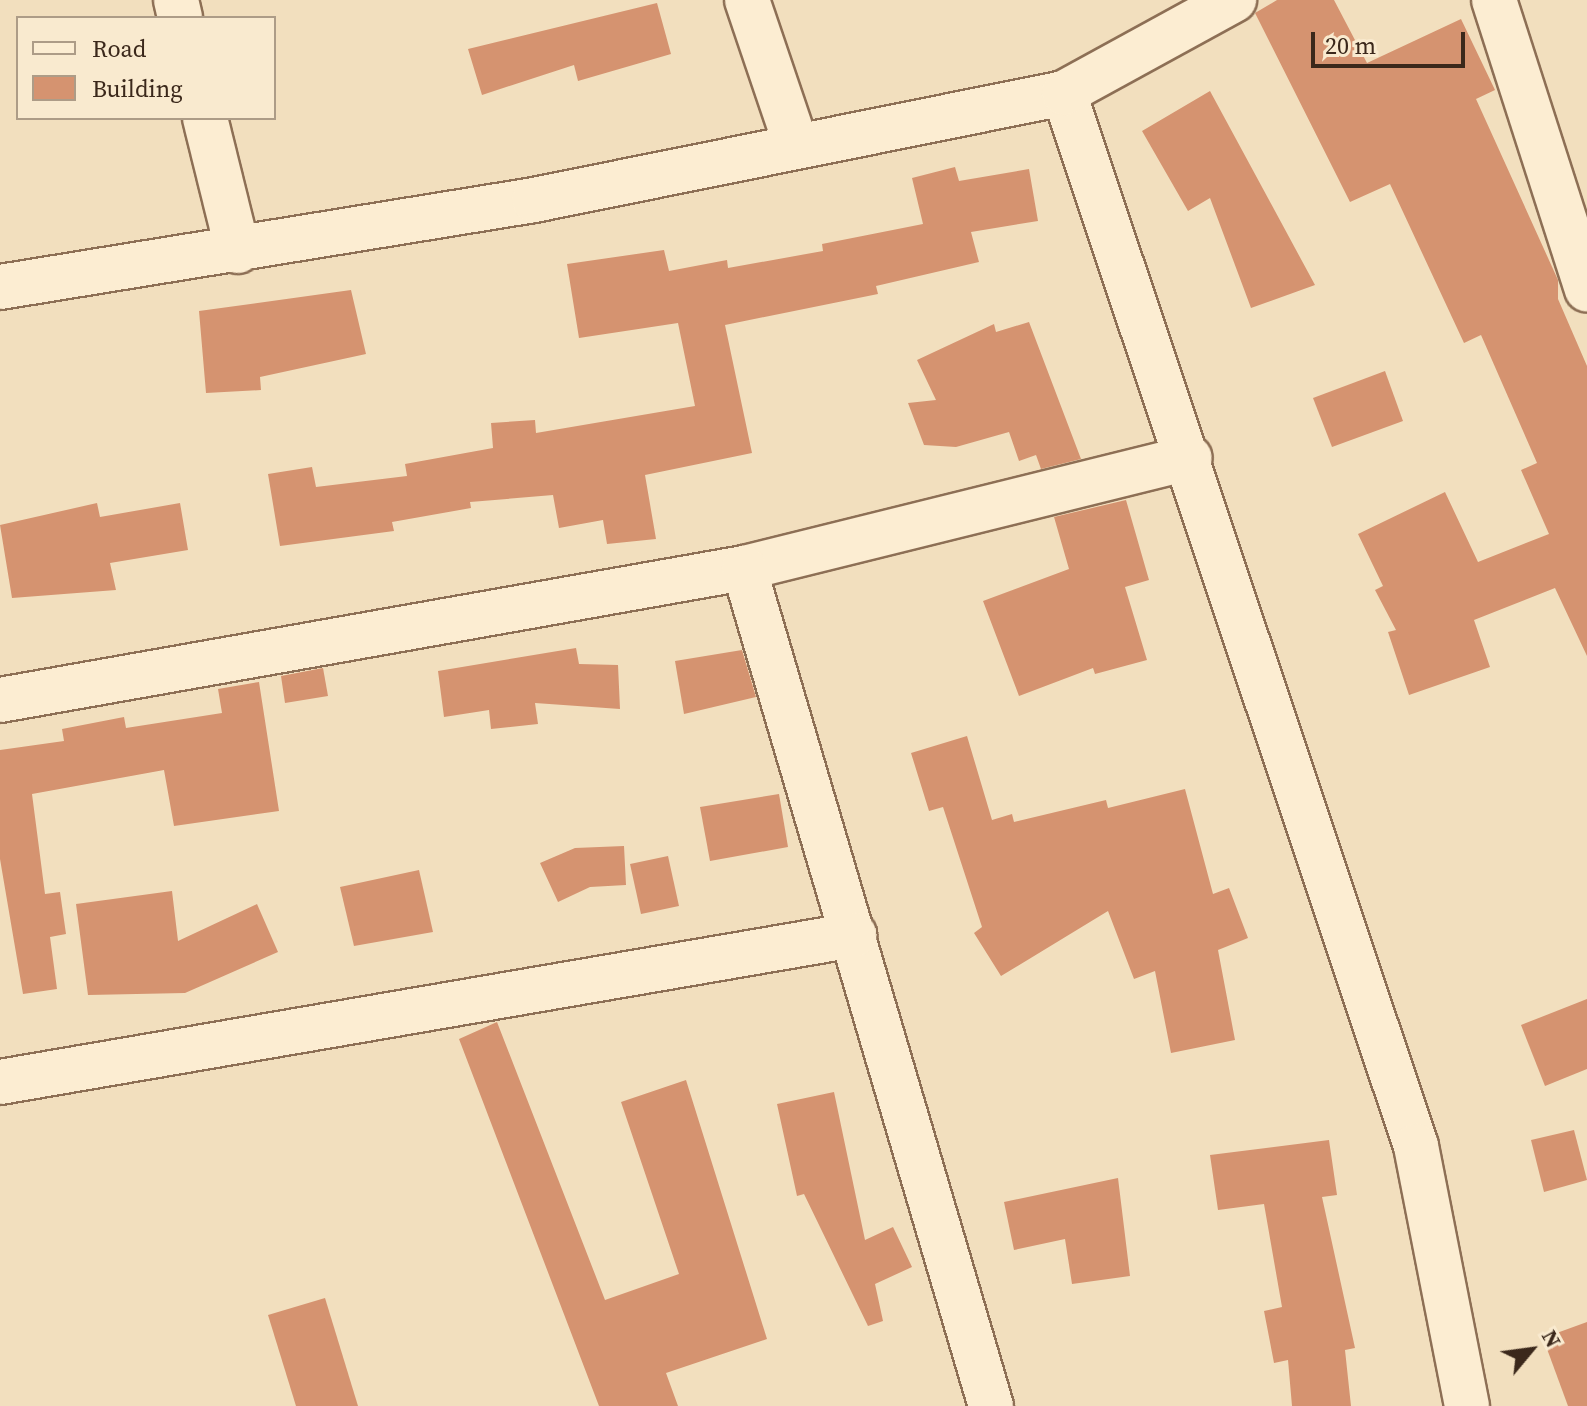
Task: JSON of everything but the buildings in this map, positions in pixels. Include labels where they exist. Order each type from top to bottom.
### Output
[{"type":"street","points":[[747,0],[796,145]]},
{"type":"street","points":[[0,287],[238,251],[1064,93],[1234,0]]},
{"type":"street","points":[[1494,0],[1587,289]]},
{"type":"street","points":[[1064,93],[1190,458],[1416,1146],[1467,1406]]},
{"type":"street","points":[[205,120],[238,251]]},
{"type":"street","points":[[0,700],[744,568],[1190,458]]},
{"type":"street","points":[[744,568],[991,1406]]},
{"type":"street","points":[[0,1082],[854,935]]}]
